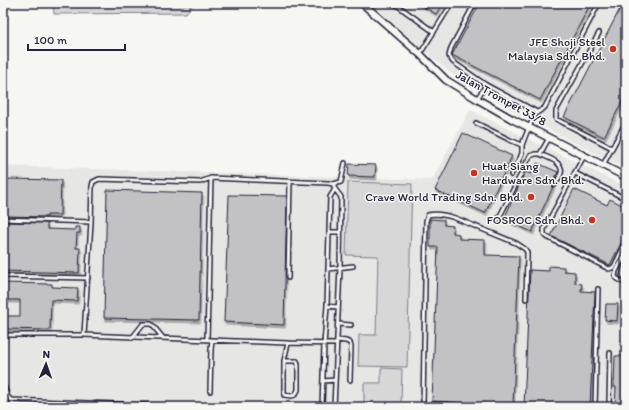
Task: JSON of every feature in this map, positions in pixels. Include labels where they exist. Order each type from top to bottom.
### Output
[{"type":"street","name":"Jalan Trompet 33/8","points":[[362,3],[420,54],[446,80],[477,99],[549,138],[626,177]]},
{"type":"lane","points":[[394,3],[434,32]]},
{"type":"lane","points":[[420,54],[452,3]]},
{"type":"lane","points":[[475,3],[451,48],[449,56],[453,62],[486,85],[537,112]]},
{"type":"lane","points":[[511,175],[522,153],[522,145],[529,127],[537,112],[545,107],[599,3]]},
{"type":"lane","points":[[599,33],[556,111],[556,119],[612,148]]},
{"type":"lane","points":[[477,99],[486,85]]},
{"type":"lane","points":[[603,165],[626,122]]},
{"type":"lane","points":[[476,124],[522,145]]},
{"type":"lane","points":[[540,154],[549,138]]},
{"type":"lane","points":[[498,220],[530,156],[540,154],[560,165],[561,172],[555,185]]},
{"type":"lane","points":[[584,156],[544,229],[544,234],[547,237],[609,269],[615,265],[626,241]]},
{"type":"lane","points":[[84,335],[92,186],[96,180],[200,182],[211,178],[333,184],[341,182],[345,163]]},
{"type":"lane","points":[[575,173],[626,199]]},
{"type":"lane","points":[[207,340],[211,178]]},
{"type":"lane","points":[[288,278],[290,182]]},
{"type":"lane","points":[[333,184],[341,197],[340,268],[334,407]]},
{"type":"lane","points":[[322,407],[330,198],[335,189]]},
{"type":"lane","points":[[423,407],[426,221],[428,215],[446,215],[456,218],[516,243],[525,249],[527,252],[526,298]]},
{"type":"lane","points":[[3,219],[91,222]]},
{"type":"lane","points":[[329,232],[340,232]]},
{"type":"lane","points":[[626,253],[615,274],[616,278],[626,284]]},
{"type":"lane","points":[[328,269],[353,266]]},
{"type":"lane","points":[[3,276],[88,278]]},
{"type":"lane","points":[[595,407],[598,289]]},
{"type":"lane","points":[[327,306],[338,307]]},
{"type":"lane","points":[[132,338],[143,324],[151,324],[164,338]]},
{"type":"lane","points":[[338,324],[351,325]]},
{"type":"lane","points":[[3,334],[84,335],[132,338],[336,344]]},
{"type":"lane","points":[[210,391],[212,340]]},
{"type":"lane","points":[[337,340],[350,343],[350,380]]},
{"type":"lane","points":[[284,361],[297,362],[298,364],[298,390],[295,395],[292,396],[284,395],[284,361],[288,343]]},
{"type":"lane","points":[[609,407],[610,352]]},
{"type":"lane","points":[[323,381],[335,380]]},
{"type":"lane","points":[[3,383],[8,397],[11,400],[164,406]]},
{"type":"shaded area","points":[[53,3],[194,3],[186,13],[54,14]]},
{"type":"shaded area","points":[[370,3],[626,3],[626,169],[515,112],[450,73]]},
{"type":"shaded area","points":[[470,110],[626,187],[626,407],[3,407],[3,166],[432,180]]},
{"type":"shaded area","points":[[348,182],[412,184],[407,367],[358,366],[359,335],[376,335],[378,256],[346,255]]},
{"type":"shaded area","points":[[381,368],[402,369],[401,404],[364,403],[364,383],[381,383]]},
{"type":"building","points":[[418,3],[443,3],[436,14]]},
{"type":"building","points":[[480,3],[591,3],[540,100],[452,55]]},
{"type":"building","name":"JFE Shoji Steel Malaysia Sdn. Bhd.","points":[[623,3],[626,3],[626,94],[604,137],[564,117]]},
{"type":"building","name":"Huat Siang Hardware Sdn. Bhd.","points":[[463,133],[512,156],[485,213],[435,190]]},
{"type":"building","name":"Crave World Trading Sdn. Bhd.","points":[[537,163],[558,172],[552,184],[553,187],[532,232],[504,219],[525,172],[531,174]]},
{"type":"building","points":[[349,164],[376,165],[375,177],[348,176]]},
{"type":"building","points":[[6,179],[61,180],[60,215],[47,215],[47,217],[5,216]]},
{"type":"building","name":"FOSROC Sdn. Bhd.","points":[[574,189],[607,205],[610,199],[626,207],[626,233],[610,265],[551,236]]},
{"type":"building","points":[[107,190],[202,193],[199,320],[104,318]]},
{"type":"building","points":[[229,195],[287,196],[284,325],[224,322]]},
{"type":"building","points":[[430,219],[444,220],[444,225],[453,226],[453,233],[459,234],[459,239],[485,240],[485,255],[519,256],[513,406],[432,401],[438,247],[430,247]]},
{"type":"building","points":[[3,222],[47,223],[47,229],[75,230],[75,227],[80,227],[80,233],[77,233],[76,248],[80,248],[79,273],[3,271]]},
{"type":"building","points":[[626,259],[626,280],[619,276]]},
{"type":"building","points":[[549,266],[564,267],[564,271],[575,272],[575,283],[582,284],[581,291],[595,292],[590,407],[524,407],[530,270],[549,271]]},
{"type":"building","points":[[3,283],[52,284],[52,287],[78,288],[77,301],[51,300],[50,330],[6,329],[6,316],[20,316],[20,300],[3,300]]},
{"type":"building","points":[[606,304],[618,304],[617,321],[605,320]]},
{"type":"building","points":[[615,356],[626,356],[626,407],[615,407]]},
{"type":"place","name":"JFE Shoji Steel Malaysia Sdn. Bhd.","points":[[613,49]]},
{"type":"place","name":"Huat Siang Hardware Sdn. Bhd.","points":[[474,173]]},
{"type":"place","name":"Crave World Trading Sdn. Bhd.","points":[[531,197]]},
{"type":"place","name":"FOSROC Sdn. Bhd.","points":[[592,220]]}]
